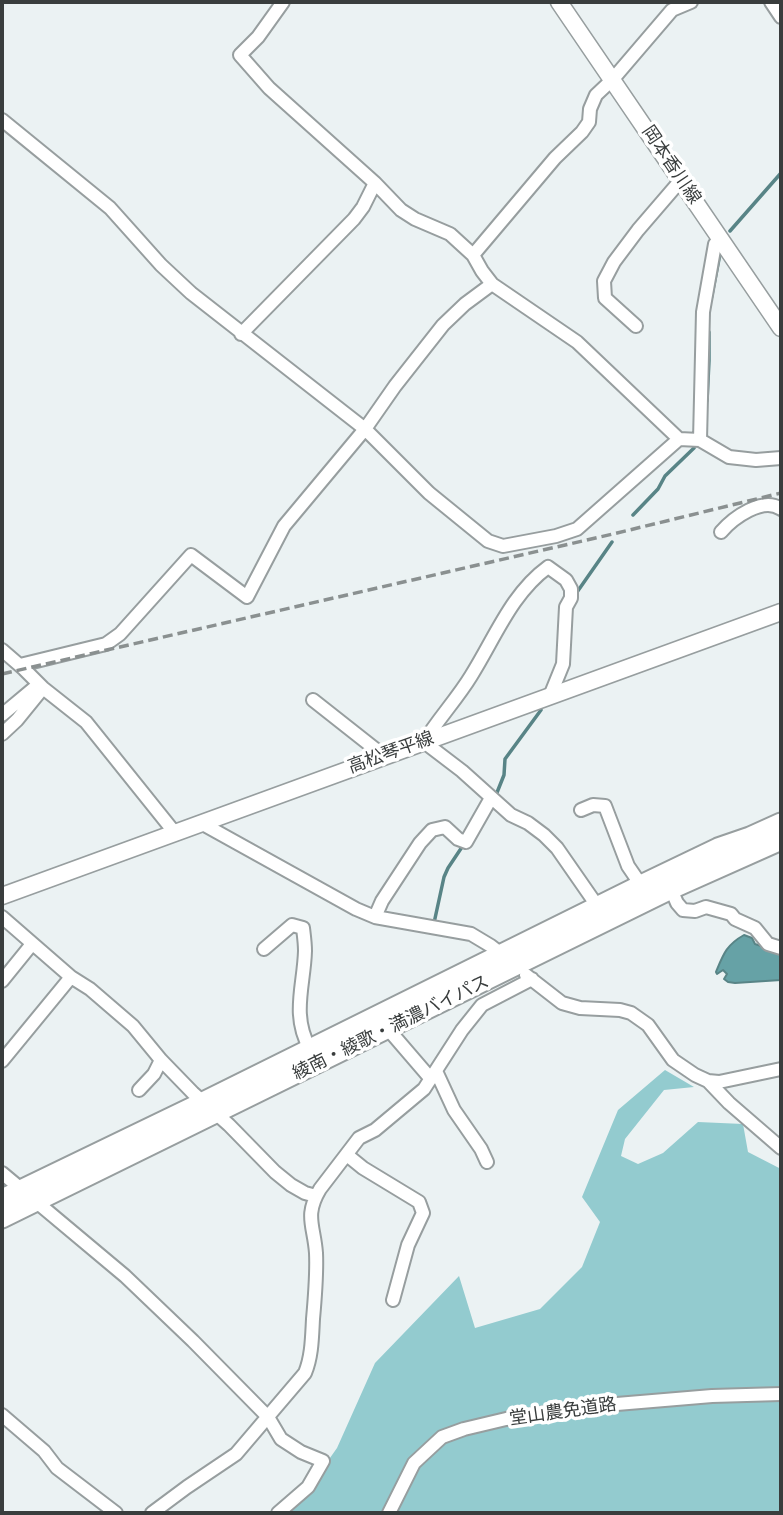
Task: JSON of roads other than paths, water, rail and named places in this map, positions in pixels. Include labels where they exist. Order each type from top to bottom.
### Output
[{"type":"highway","name":"綾南・綾歌・満濃バイパス","points":[[2,1219],[29,1195],[209,1108],[388,1029],[598,907],[718,848],[781,823]]},
{"type":"highway","name":"綾南・綾歌・満濃バイパス","points":[[209,1108],[310,1049],[781,840]]},
{"type":"highway","name":"綾南・綾歌・満濃バイパス","points":[[2,1199],[29,1195]]},
{"type":"main road","name":"岡本香川線","points":[[559,2],[781,328]]},
{"type":"main road","name":"高松琴平線","points":[[2,896],[781,612]]},
{"type":"street","points":[[283,2],[258,37],[240,55],[269,88],[375,183],[401,210],[450,234],[473,255],[492,284],[577,342],[679,439],[700,440],[729,457],[757,460],[781,458]]},
{"type":"street","points":[[473,255],[555,158],[582,132],[589,122],[590,109],[596,95],[671,10],[691,2]]},
{"type":"street","points":[[771,2],[781,16]]},
{"type":"street","points":[[2,120],[110,208],[161,265],[191,293],[365,429],[429,493],[488,541],[503,546],[556,536],[577,529],[679,439]]},
{"type":"street","points":[[636,326],[605,298],[604,281],[614,262],[638,230],[681,180]]},
{"type":"street","points":[[241,334],[354,219],[375,183]]},
{"type":"street","points":[[700,440],[703,312],[715,244],[720,238]]},
{"type":"street","points":[[20,665],[106,644],[120,634],[191,555],[247,597],[284,526],[365,429],[394,386],[443,325],[492,284]]},
{"type":"street","points":[[721,532],[741,513],[762,506],[776,505],[781,509]]},
{"type":"street","points":[[550,696],[563,664],[566,607],[571,598],[571,589],[566,580],[548,567],[533,578],[508,611],[470,678],[424,742],[462,771],[511,815],[528,823],[551,841],[598,907]]},
{"type":"street","points":[[2,650],[86,722],[175,833]]},
{"type":"street","points":[[2,715],[41,686]]},
{"type":"street","points":[[2,734],[17,720],[41,686]]},
{"type":"street","points":[[313,700],[384,756]]},
{"type":"street","points":[[376,917],[382,901],[420,842],[432,830],[446,827],[458,839],[466,842],[491,798]]},
{"type":"street","points":[[581,810],[593,805],[605,806],[628,866],[641,885],[671,889],[683,909],[695,911],[706,907],[731,914],[735,919],[755,928],[768,944],[781,948]]},
{"type":"street","points":[[201,823],[356,909],[376,917],[471,934],[491,946],[562,1003],[580,1008],[631,1013],[648,1024],[673,1060],[708,1081],[719,1082],[781,1069]]},
{"type":"street","points":[[2,917],[133,1026],[161,1060],[275,1172],[291,1185],[316,1196]]},
{"type":"street","points":[[264,949],[292,925],[303,928],[305,951],[299,1002],[301,1031],[310,1049]]},
{"type":"street","points":[[2,981],[32,944]]},
{"type":"street","points":[[2,1061],[71,977]]},
{"type":"street","points":[[152,1513],[236,1454],[305,1373],[310,1362],[315,1296],[316,1252],[310,1214],[316,1196],[359,1138],[375,1130],[424,1089],[461,1030],[482,1005],[532,979]]},
{"type":"street","points":[[388,1029],[433,1075],[487,1161]]},
{"type":"street","points":[[139,1090],[154,1074],[161,1060]]},
{"type":"street","points":[[708,1081],[781,1148]]},
{"type":"street","points":[[347,1155],[363,1168],[419,1202],[423,1213],[408,1245],[393,1300]]},
{"type":"street","points":[[2,1172],[125,1276],[193,1341],[268,1417],[281,1439],[301,1452],[323,1461],[308,1487],[278,1513]]},
{"type":"street","name":"堂山農免道路","points":[[389,1513],[414,1463],[442,1437],[464,1429],[506,1419],[593,1405],[781,1394]]},
{"type":"street","points":[[2,1415],[44,1451],[57,1468],[116,1513]]},
{"type":"waterway","points":[[730,231],[781,173]]},
{"type":"waterway","points":[[711,300],[720,254]]},
{"type":"waterway","points":[[707,401],[709,332]]},
{"type":"waterway","points":[[633,515],[658,489],[665,476],[694,448]]},
{"type":"waterway","points":[[575,595],[612,542]]},
{"type":"waterway","points":[[496,795],[504,775],[505,759],[541,710]]},
{"type":"waterway","points":[[434,923],[444,877],[462,847]]},
{"type":"railway","points":[[2,674],[781,493]]}]
